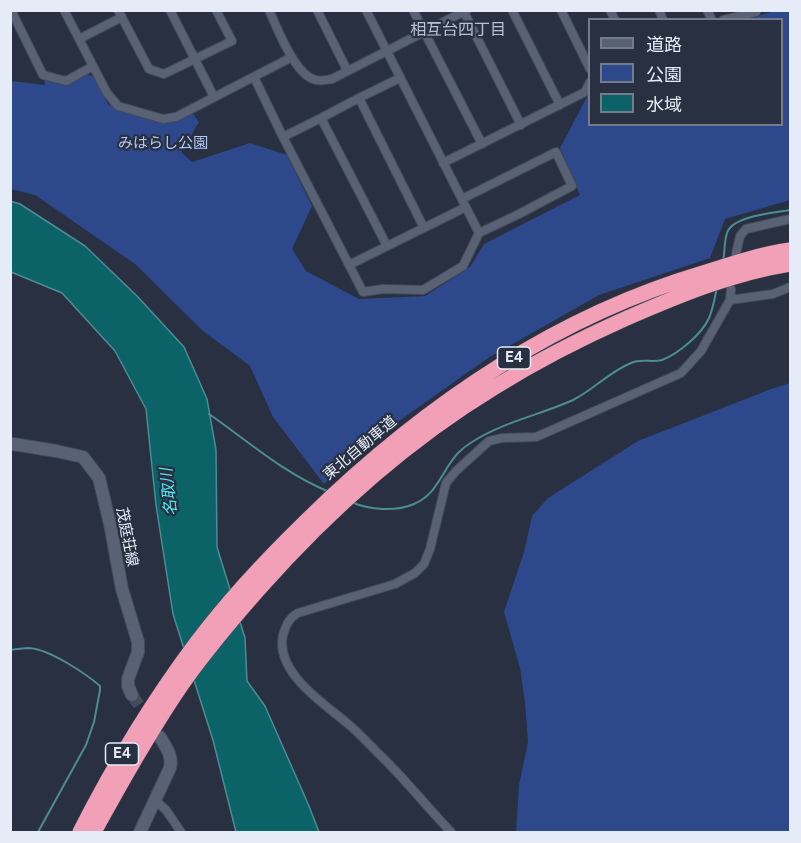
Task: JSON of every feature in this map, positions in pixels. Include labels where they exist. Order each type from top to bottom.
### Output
[{"type":"highway","name":"東北自動車道","points":[[94,832],[159,719],[212,645],[263,584],[394,441],[442,404],[484,376],[560,331],[600,311],[640,293],[731,272],[790,250]]},
{"type":"highway","name":"東北自動車道","points":[[731,272],[790,264]]},
{"type":"highway","name":"東北自動車道","points":[[80,832],[121,755],[169,677],[258,569],[347,490]]},
{"type":"highway","points":[[68,832],[133,726],[169,677]]},
{"type":"highway","points":[[106,832],[129,778],[159,719]]},
{"type":"street","points":[[11,10],[43,75],[66,81],[93,66]]},
{"type":"street","points":[[64,10],[107,93],[118,106],[163,119],[176,117],[292,57]]},
{"type":"street","points":[[170,10],[214,97]]},
{"type":"street","points":[[79,39],[120,14],[149,69],[164,74],[232,41],[216,10]]},
{"type":"street","points":[[268,10],[299,68],[307,76],[323,81],[332,79],[464,11],[521,125]]},
{"type":"street","points":[[317,10],[347,70]]},
{"type":"street","points":[[366,10],[479,233]]},
{"type":"street","points":[[413,10],[482,144]]},
{"type":"street","points":[[512,10],[560,105]]},
{"type":"street","points":[[561,10],[588,65]]},
{"type":"street","points":[[731,18],[756,12],[755,10]]},
{"type":"street","points":[[254,77],[363,292],[423,290],[464,266],[479,233],[572,186],[556,152],[462,198]]},
{"type":"street","points":[[283,137],[400,78]]},
{"type":"street","points":[[443,163],[585,92],[588,86]]},
{"type":"street","points":[[360,98],[424,228]]},
{"type":"street","points":[[321,118],[387,246]]},
{"type":"street","points":[[350,266],[466,207]]},
{"type":"street","points":[[451,832],[382,756],[325,706],[296,676],[286,661],[283,648],[282,640],[287,623],[298,613],[395,584],[415,573],[424,564],[430,549],[446,483],[489,441],[502,438],[536,437],[681,373],[701,351],[730,300],[731,272],[741,236],[746,230],[790,219]]},
{"type":"street","points":[[730,300],[773,294],[790,287]]},
{"type":"street","name":"茂庭荘線","points":[[13,444],[83,457],[99,478],[122,589],[138,642],[138,652],[128,679],[132,695]]},
{"type":"street","points":[[140,832],[170,768],[168,750],[160,737]]},
{"type":"street","points":[[155,800],[166,810],[181,832]]},
{"type":"green space","name":"みはらし公園","points":[[774,11],[790,11],[790,200],[725,219],[710,258],[599,295],[488,358],[399,421],[324,484],[273,417],[250,366],[203,331],[135,264],[35,195],[11,189],[11,81],[45,85],[44,79],[66,84],[86,74],[93,76],[108,104],[124,112],[166,124],[193,114],[199,122],[181,152],[192,162],[250,143],[287,155],[312,206],[292,249],[306,271],[359,299],[425,296],[470,267],[484,244],[580,195],[560,148],[588,95],[588,126],[783,126],[783,18],[751,18]]},
{"type":"green space","points":[[790,383],[790,832],[516,832],[519,785],[528,742],[520,668],[504,612],[524,552],[532,516],[548,498],[638,441]]},
{"type":"water","name":"名取川","points":[[10,201],[20,204],[85,246],[137,296],[184,347],[207,399],[216,450],[217,547],[245,638],[247,681],[265,706],[319,832],[236,832],[213,740],[173,614],[156,505],[146,409],[115,351],[62,293],[11,272]]},
{"type":"waterway","points":[[723,261],[726,236],[730,227],[754,216],[790,210]]},
{"type":"waterway","points":[[351,502],[382,509],[407,507],[414,504],[429,494],[452,460],[468,444],[509,424],[573,400],[615,371],[631,363],[662,360],[675,353],[689,343],[706,324],[712,311],[717,287]]},
{"type":"waterway","points":[[209,414],[295,475],[327,491]]},
{"type":"waterway","points":[[10,650],[37,649],[56,657],[100,686],[94,722],[86,745],[38,832]]},
{"type":"tunnel","points":[[132,695],[150,721]]},
{"type":"district","name":"相互台四丁目","points":[[458,30]]}]
